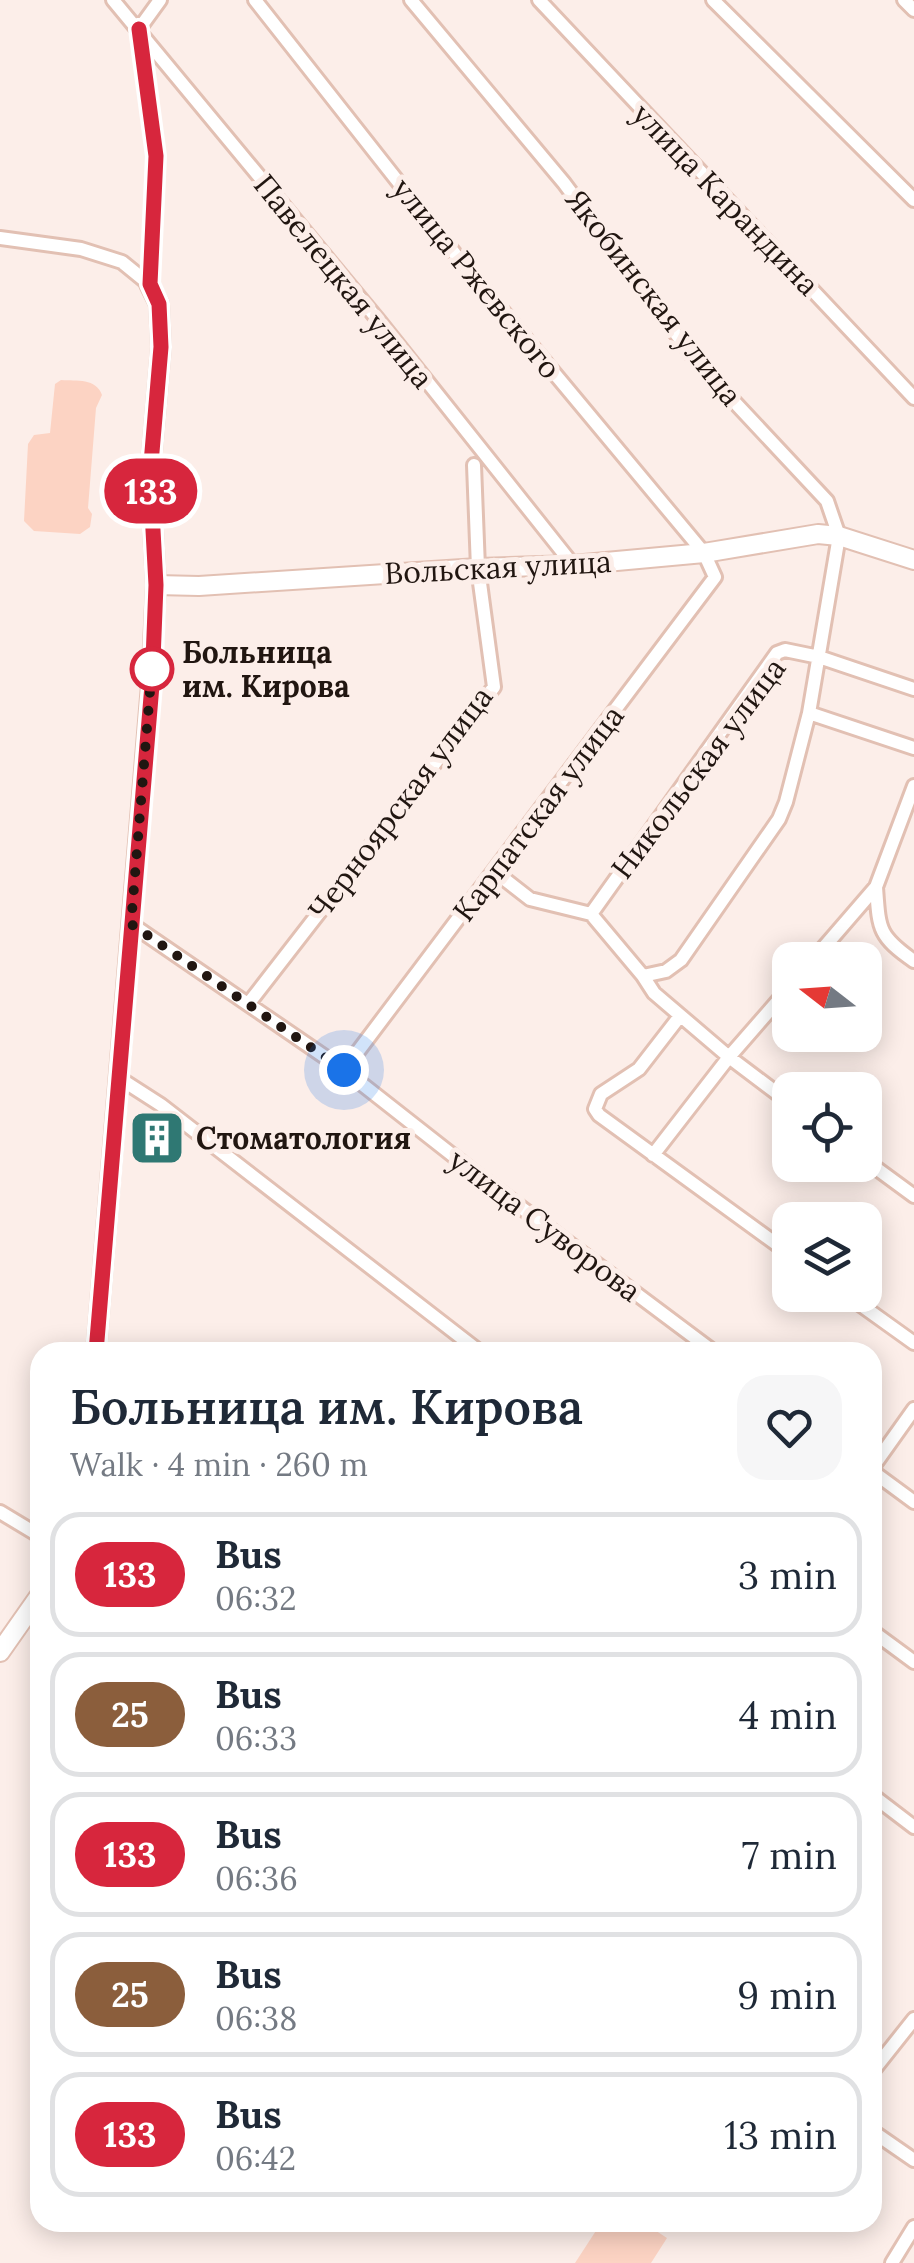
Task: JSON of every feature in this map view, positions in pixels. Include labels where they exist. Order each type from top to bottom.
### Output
[{"type":"street","name":"Павелецкая улица","points":[[113,0],[379,321],[573,565]]},
{"type":"street","points":[[150,284],[156,156],[139,29],[160,0]]},
{"type":"street","name":"улица Ржевского","points":[[255,0],[455,254],[704,553]]},
{"type":"street","name":"Якобинская улица","points":[[411,0],[564,183],[696,362],[827,501],[839,536]]},
{"type":"street","name":"улица Карандина","points":[[539,0],[914,398]]},
{"type":"street","points":[[713,0],[914,200]]},
{"type":"street","points":[[904,0],[914,10]]},
{"type":"street","points":[[0,238],[81,250],[122,262],[150,284],[159,304],[161,347],[150,475],[156,585],[152,685],[97,1342]]},
{"type":"street","name":"Черноярская улица","points":[[248,1003],[494,687],[478,568],[474,465]]},
{"type":"street","name":"Вольская улица","points":[[156,585],[200,586],[573,565],[704,553],[818,534],[839,536]]},
{"type":"street","points":[[643,976],[666,970],[681,960],[772,833],[786,802],[809,712],[839,536],[914,560]]},
{"type":"street","name":"Карпатская улица","points":[[344,1070],[714,577],[704,553]]},
{"type":"street","name":"Никольская улица","points":[[591,914],[777,653],[784,650],[819,658]]},
{"type":"street","points":[[819,658],[914,689]]},
{"type":"street","points":[[809,712],[914,748]]},
{"type":"street","points":[[828,942],[876,886],[914,786]]},
{"type":"street","points":[[494,871],[530,899],[591,914],[654,992],[772,1089]]},
{"type":"street","points":[[876,886],[884,936],[914,961]]},
{"type":"street","name":"улица Суворова","points":[[131,924],[344,1070],[701,1342]]},
{"type":"street","points":[[653,1155],[772,1007]]},
{"type":"street","points":[[680,1016],[639,1069],[601,1094],[598,1116],[772,1241]]},
{"type":"street","points":[[120,1078],[161,1104],[467,1342]]},
{"type":"street","points":[[882,1172],[914,1196]]},
{"type":"street","points":[[871,1312],[914,1343]]},
{"type":"street","points":[[882,1455],[914,1409]]},
{"type":"street","points":[[882,1478],[914,1502]]},
{"type":"street","points":[[0,1512],[30,1530]]},
{"type":"street","points":[[0,1652],[30,1609]]},
{"type":"street","points":[[882,1638],[914,1662]]},
{"type":"street","points":[[882,1802],[914,1826]]},
{"type":"street","points":[[882,2059],[914,2018]]},
{"type":"street","points":[[882,2138],[914,2160]]},
{"type":"street","points":[[892,2263],[914,2227]]},
{"type":"shaded area","points":[[61,380],[91,383],[102,395],[96,408],[90,527],[80,534],[34,531],[24,521],[28,444],[34,435],[50,433],[55,384]]},
{"type":"shaded area","points":[[595,2232],[658,2232],[667,2238],[651,2263],[575,2263]]},
{"type":"bus line","name":"133","points":[[97,1342],[152,685],[156,590],[150,475],[161,347],[159,304],[150,284],[156,156],[139,29]]},
{"type":"place","name":"Больница им. Кирова","points":[[152,669]]},
{"type":"place","name":"Стоматология","points":[[157,1138]]},
{"type":"route","points":[[152,669],[153,654],[131,924],[344,1070]]}]
